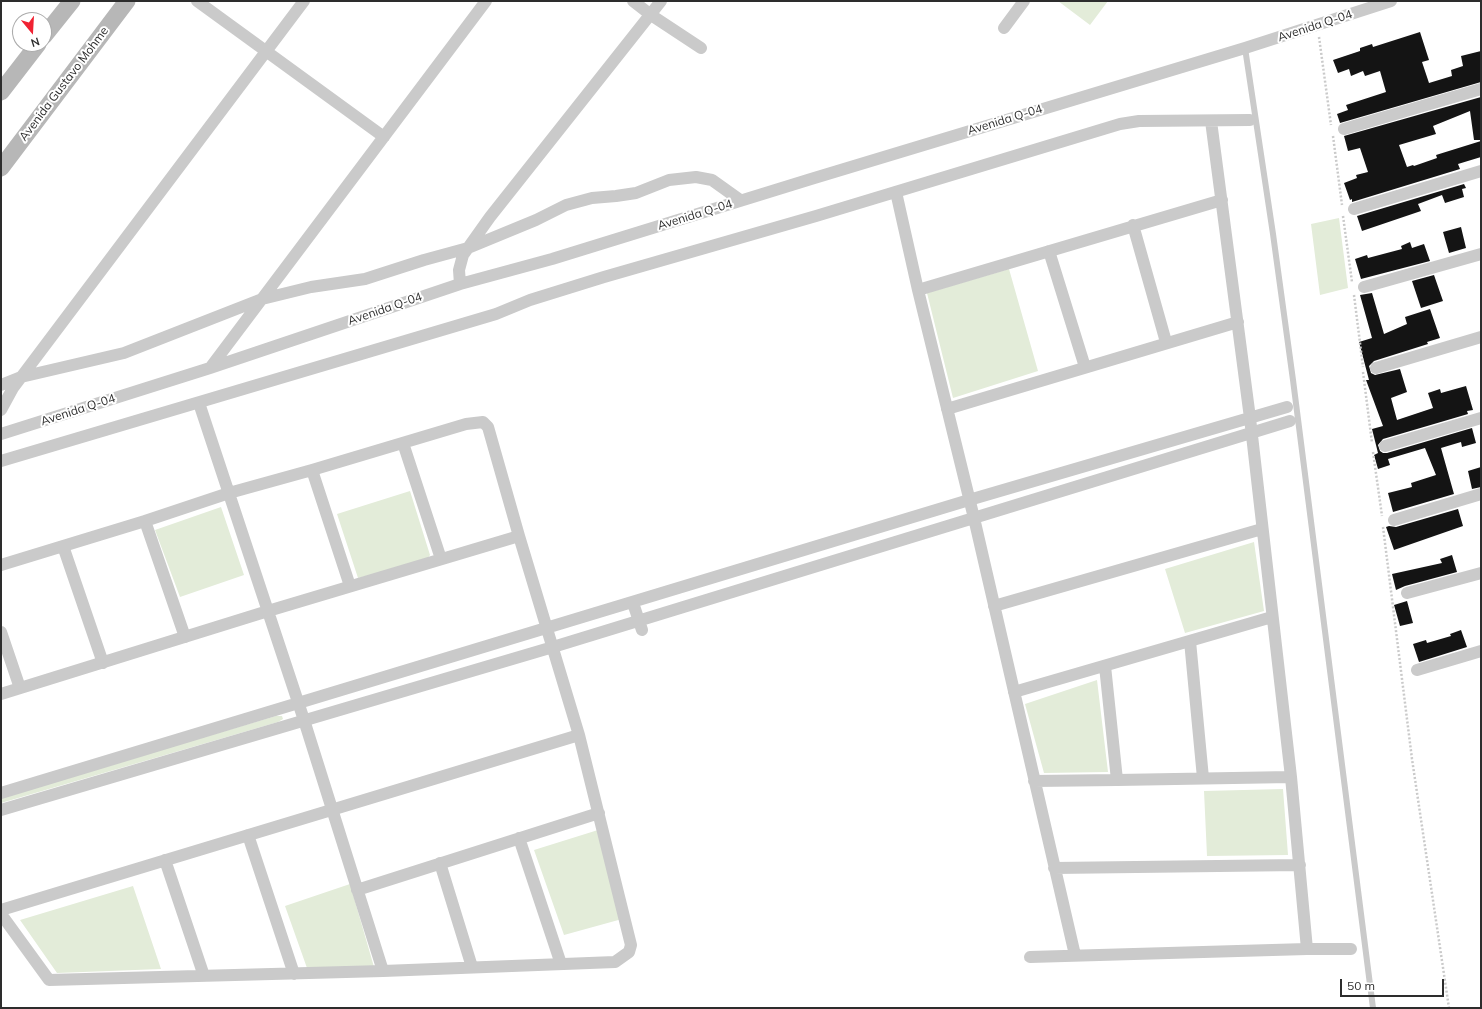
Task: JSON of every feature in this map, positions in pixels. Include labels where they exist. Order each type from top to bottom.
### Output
[{"type":"street","points":[[52,26],[72,1]]},
{"type":"street","name":"Avenida Gustavo Mohme","points":[[1,168],[127,1]]},
{"type":"street","points":[[197,1],[384,137]]},
{"type":"street","points":[[1,410],[13,388],[304,1]]},
{"type":"street","points":[[210,368],[486,1]]},
{"type":"street","points":[[633,1],[651,15],[701,48]]},
{"type":"street","points":[[460,284],[459,270],[463,256],[490,217],[661,1]]},
{"type":"street","points":[[1004,28],[1024,1]]},
{"type":"street","name":"Avenida Q-04","points":[[1,434],[210,368],[460,284],[552,259],[740,200],[1245,48],[1391,1]]},
{"type":"street","points":[[1,92],[32,52]]},
{"type":"street","points":[[1344,129],[1481,89]]},
{"type":"street","points":[[1,461],[496,314],[530,300],[604,277],[896,192],[1120,124],[1139,121],[1250,120]]},
{"type":"street","points":[[1212,121],[1250,418],[1291,777],[1307,949]]},
{"type":"street","points":[[1354,209],[1481,171]]},
{"type":"street","points":[[1,384],[124,353],[262,299],[311,287],[365,279],[468,248],[536,220],[566,205],[592,198],[636,193],[669,180],[696,177],[712,180],[740,200]]},
{"type":"street","points":[[896,192],[946,409],[974,518],[1075,955]]},
{"type":"street","points":[[918,290],[1222,200]]},
{"type":"street","points":[[1133,226],[1166,342]]},
{"type":"street","points":[[1049,251],[1085,367]]},
{"type":"street","points":[[1364,287],[1481,254]]},
{"type":"street","points":[[946,409],[1166,342],[1238,322]]},
{"type":"street","points":[[1376,368],[1481,337]]},
{"type":"street","points":[[199,403],[299,703],[383,971]]},
{"type":"street","points":[[1,793],[633,603],[969,500],[1287,407]]},
{"type":"street","points":[[1385,446],[1481,418]]},
{"type":"street","points":[[1,810],[553,647],[640,625],[895,548],[974,518],[1290,421]]},
{"type":"street","points":[[1,566],[229,493],[466,424],[483,422],[488,427],[579,735],[631,945],[629,952],[615,962],[294,974],[49,980],[1,914]]},
{"type":"street","points":[[403,443],[441,559]]},
{"type":"street","points":[[312,470],[350,586]]},
{"type":"street","points":[[1394,520],[1481,494]]},
{"type":"street","points":[[145,521],[185,638]]},
{"type":"street","points":[[889,525],[895,548]]},
{"type":"street","points":[[994,606],[1262,529]]},
{"type":"street","points":[[1,694],[268,611],[519,536]]},
{"type":"street","points":[[63,546],[103,663]]},
{"type":"street","points":[[1407,593],[1481,573]]},
{"type":"street","points":[[633,603],[640,625]]},
{"type":"street","points":[[1014,692],[1272,618]]},
{"type":"street","points":[[1,632],[20,688]]},
{"type":"street","points":[[1190,641],[1203,778]]},
{"type":"street","points":[[1417,670],[1481,650]]},
{"type":"street","points":[[1105,666],[1117,780]]},
{"type":"street","points":[[1,910],[579,735]]},
{"type":"street","points":[[1034,780],[1291,777]]},
{"type":"street","points":[[357,890],[599,813]]},
{"type":"street","points":[[248,835],[294,974]]},
{"type":"street","points":[[519,838],[561,964]]},
{"type":"street","points":[[165,860],[204,976]]},
{"type":"street","points":[[440,863],[472,968]]},
{"type":"street","points":[[1054,868],[1300,865]]},
{"type":"street","points":[[1030,958],[1075,955],[1351,949]]},
{"type":"lane","points":[[1245,48],[1272,226],[1293,380],[1373,1008]]},
{"type":"green space","points":[[1058,1],[1108,1],[1090,25]]},
{"type":"green space","points":[[1339,218],[1348,288],[1320,295],[1311,224]]},
{"type":"green space","points":[[1009,269],[1038,371],[953,398],[927,293]]},
{"type":"green space","points":[[410,491],[430,555],[426,561],[358,578],[337,514]]},
{"type":"green space","points":[[221,507],[244,575],[180,597],[155,530]]},
{"type":"green space","points":[[1254,542],[1264,611],[1185,633],[1165,569]]},
{"type":"green space","points":[[1097,680],[1108,772],[1044,773],[1025,704]]},
{"type":"green space","points":[[276,716],[282,716],[283,719],[278,722],[1,803],[1,797]]},
{"type":"green space","points":[[1283,789],[1288,855],[1207,856],[1204,791]]},
{"type":"green space","points":[[598,830],[622,919],[564,935],[534,850]]},
{"type":"green space","points":[[350,884],[374,967],[307,968],[285,906]]},
{"type":"green space","points":[[133,886],[161,969],[57,973],[20,920]]},
{"type":"building","points":[[1420,32],[1429,60],[1422,62],[1429,83],[1452,76],[1451,70],[1463,66],[1461,56],[1481,51],[1481,82],[1340,123],[1337,114],[1348,110],[1346,105],[1386,92],[1380,71],[1365,76],[1363,71],[1351,76],[1349,69],[1338,73],[1333,60],[1360,51],[1360,48],[1372,44],[1373,47]]},
{"type":"building","points":[[1481,97],[1481,140],[1474,140],[1470,111],[1433,126],[1436,134],[1399,145],[1407,167],[1437,158],[1436,155],[1481,141],[1481,157],[1458,164],[1460,169],[1352,202],[1352,199],[1350,200],[1344,183],[1357,178],[1356,175],[1368,172],[1360,148],[1348,151],[1344,136]]},
{"type":"building","points":[[1464,184],[1466,188],[1462,189],[1464,197],[1445,203],[1442,195],[1418,204],[1421,211],[1362,231],[1357,216]]},
{"type":"building","points":[[1461,227],[1466,248],[1449,253],[1443,232]]},
{"type":"building","points":[[1410,242],[1412,248],[1424,244],[1430,261],[1361,279],[1355,259],[1367,255],[1368,258],[1402,249],[1401,246]]},
{"type":"building","points":[[1434,275],[1443,301],[1421,308],[1412,281]]},
{"type":"building","points":[[1372,293],[1384,334],[1407,324],[1405,317],[1430,309],[1440,338],[1427,342],[1428,344],[1374,361],[1369,366],[1371,373],[1375,375],[1400,369],[1407,392],[1391,398],[1397,420],[1433,408],[1428,393],[1440,389],[1441,393],[1466,386],[1473,410],[1467,411],[1468,414],[1383,439],[1378,445],[1380,451],[1387,453],[1472,428],[1476,443],[1462,447],[1461,442],[1441,448],[1454,494],[1393,512],[1388,493],[1412,487],[1411,483],[1436,475],[1425,448],[1388,459],[1390,465],[1378,469],[1374,455],[1378,453],[1372,429],[1383,426],[1366,380],[1369,380],[1359,342],[1372,338],[1360,295]]},
{"type":"building","points":[[1481,467],[1481,487],[1472,489],[1468,471]]},
{"type":"building","points":[[1458,509],[1463,526],[1394,550],[1386,527],[1396,527]]},
{"type":"building","points":[[1452,555],[1457,572],[1405,586],[1396,590],[1392,574],[1442,563],[1440,559]]},
{"type":"building","points":[[1407,601],[1413,623],[1400,626],[1394,605]]},
{"type":"building","points":[[1461,630],[1467,647],[1419,662],[1413,644],[1426,640],[1427,643],[1451,636],[1450,634]]}]
